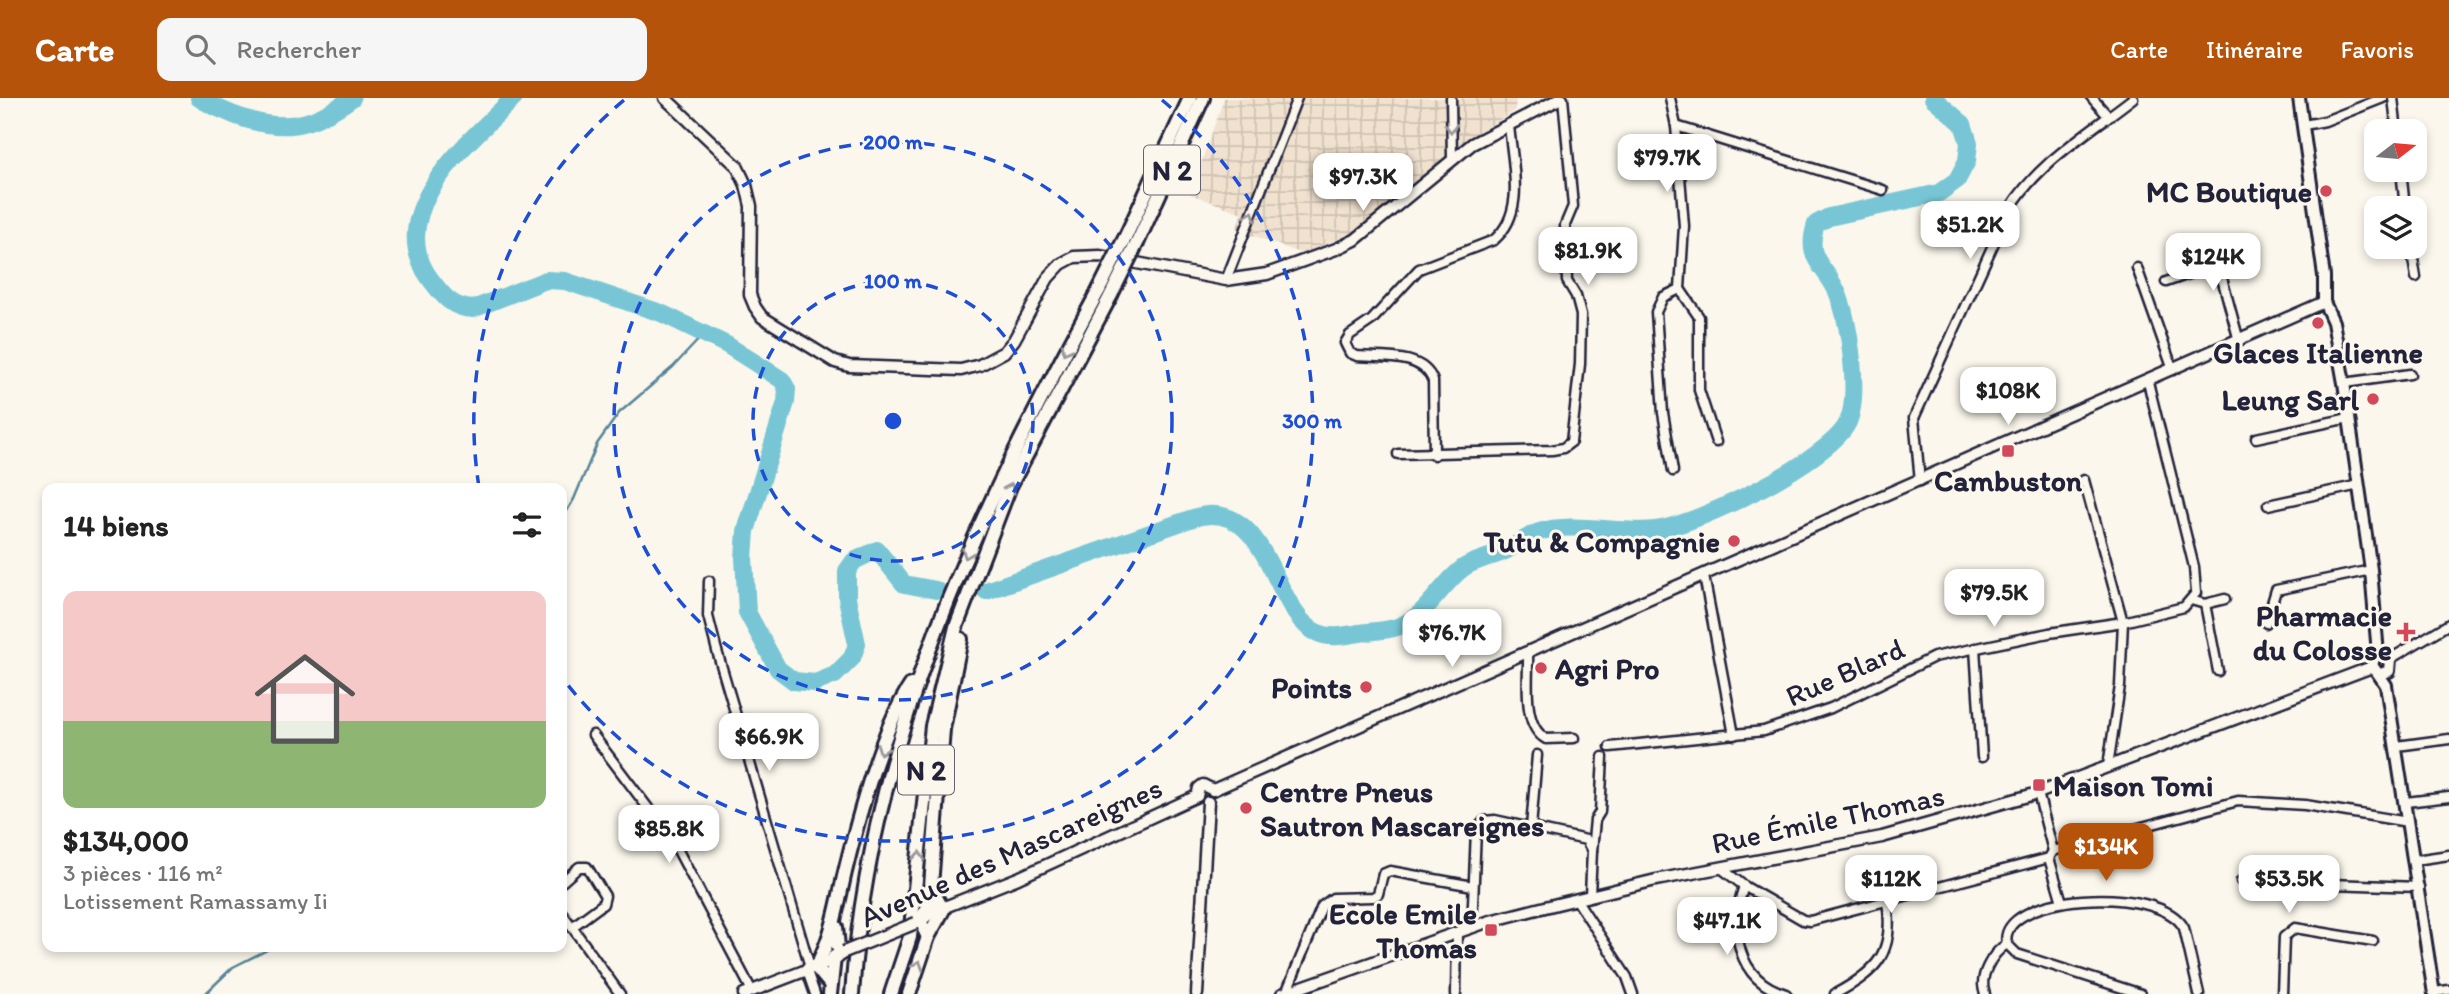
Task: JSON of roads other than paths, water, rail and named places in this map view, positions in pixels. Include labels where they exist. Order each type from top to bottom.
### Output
[{"type":"highway","name":"N 2","points":[[1132,239],[1189,98]]},
{"type":"highway","name":"N 2","points":[[891,994],[910,937],[927,768],[940,687],[956,627],[983,550],[1035,435],[1203,98]]},
{"type":"highway","name":"N 2","points":[[852,994],[856,937],[868,854],[922,667],[984,511],[1039,400],[1105,293]]},
{"type":"highway","points":[[928,937],[918,922],[929,905],[932,886],[944,719],[983,550]]},
{"type":"highway","points":[[817,964],[836,921],[851,847],[871,780],[907,691],[922,667]]},
{"type":"highway","points":[[909,994],[928,937],[943,909],[937,903],[932,886]]},
{"type":"highway","points":[[817,964],[844,952],[838,947],[836,921]]},
{"type":"highway","points":[[817,964],[830,989]]},
{"type":"main road","points":[[2299,98],[2324,276],[2324,303],[2333,322],[2344,383],[2379,641],[2391,668],[2380,671]]},
{"type":"main road","points":[[2385,656],[2373,659],[2386,685],[2434,993]]},
{"type":"street","points":[[665,98],[737,166],[746,185],[751,205],[750,295],[762,317],[835,362],[849,366],[961,370],[980,365],[1004,352],[1014,340],[1048,278],[1061,264],[1087,254],[1226,280],[1267,274],[1355,240],[1472,144],[1562,98],[1573,206],[1565,225],[1567,281],[1579,305],[1580,364],[1573,436],[1568,446],[1552,450],[1398,454]]},
{"type":"street","points":[[1226,280],[1297,98]]},
{"type":"street","points":[[1451,98],[1452,159]]},
{"type":"street","points":[[1670,98],[1676,126],[1684,226],[1680,289],[1699,317],[1699,390],[1716,442]]},
{"type":"street","points":[[2092,98],[2109,117]]},
{"type":"street","points":[[1920,481],[1914,418],[2009,210],[2020,192],[2038,174],[2133,98]]},
{"type":"street","points":[[2304,125],[2325,121],[2383,98]]},
{"type":"street","points":[[2393,98],[2396,119]]},
{"type":"street","points":[[1434,455],[1433,381],[1430,373],[1417,362],[1357,356],[1350,353],[1345,343],[1350,335],[1372,320],[1419,269],[1494,240],[1510,223],[1515,200],[1509,125]]},
{"type":"street","points":[[1676,126],[1883,190]]},
{"type":"street","points":[[2412,259],[2416,277]]},
{"type":"street","points":[[2166,282],[2212,266],[2219,267],[2239,341]]},
{"type":"street","points":[[2137,268],[2174,370]]},
{"type":"street","points":[[1673,471],[1663,412],[1656,312],[1663,297],[1680,289]]},
{"type":"street","points":[[1213,790],[2324,303]]},
{"type":"street","points":[[2344,383],[2410,374]]},
{"type":"street","points":[[2148,382],[2192,553],[2197,584],[2192,600],[2205,604],[2225,598]]},
{"type":"street","points":[[2256,438],[2349,418]]},
{"type":"street","points":[[2084,480],[2123,622],[2120,686],[2108,766]]},
{"type":"street","points":[[2269,505],[2359,485]]},
{"type":"street","points":[[2266,623],[2276,590],[2371,570]]},
{"type":"street","points":[[1704,576],[1734,735]]},
{"type":"street","points":[[709,581],[708,616],[817,964],[815,994]]},
{"type":"street","name":"Rue Blard","points":[[1611,747],[1765,731],[1810,717],[1934,657],[2123,622],[2184,607],[2192,600]]},
{"type":"street","points":[[2205,604],[2218,671]]},
{"type":"street","points":[[2385,656],[2449,624]]},
{"type":"street","points":[[1975,648],[1982,757]]},
{"type":"street","points":[[1528,653],[1530,713],[1534,729],[1546,739],[1574,738]]},
{"type":"street","name":"Rue Émile Thomas","points":[[1284,993],[1472,928],[1590,895],[1882,837],[2039,793],[2108,766],[2380,671]]},
{"type":"street","points":[[593,734],[673,841],[748,992],[817,964]]},
{"type":"street","points":[[2397,746],[2449,738]]},
{"type":"street","points":[[1531,828],[1537,755]]},
{"type":"street","points":[[1590,895],[1595,820],[1600,813],[1603,757]]},
{"type":"street","points":[[1208,802],[1200,801],[1197,796],[1199,788],[1203,785],[1213,790]]},
{"type":"street","points":[[1197,994],[1208,802],[1214,796],[1213,790]]},
{"type":"street","points":[[2039,793],[2062,902]]},
{"type":"street","name":"Avenue des Mascareignes","points":[[844,952],[918,922],[932,912],[1197,796]]},
{"type":"street","points":[[2406,802],[2449,797]]},
{"type":"street","points":[[1721,868],[1744,886],[1803,920],[1810,921],[2238,801],[2305,805],[2409,822]]},
{"type":"street","points":[[1472,928],[1476,830],[1479,824],[1495,820],[1581,837],[1592,851]]},
{"type":"street","points":[[2415,859],[2449,855]]},
{"type":"street","points":[[567,878],[579,867],[587,867],[606,896],[603,904],[572,928]]},
{"type":"street","name":"Rue Émile Thomas","points":[[1284,993],[1322,906],[1329,900],[1373,897],[1378,894],[1383,874],[1390,871],[1473,886]]},
{"type":"street","points":[[2241,881],[2419,887]]},
{"type":"street","points":[[1744,886],[1736,908],[1734,927],[1738,948],[1748,967],[1764,983],[1786,994]]},
{"type":"street","points":[[2141,994],[2107,989],[2017,954],[2007,944],[2007,929],[2013,920],[2062,902],[2110,898],[2175,915],[2184,928],[2200,994]]},
{"type":"street","points":[[1576,899],[1627,977],[1633,994]]},
{"type":"street","points":[[1835,994],[1867,975],[1880,961],[1889,930],[1887,901]]},
{"type":"street","points":[[567,920],[621,994]]},
{"type":"street","points":[[2283,994],[2284,937],[2289,930],[2295,928],[2373,941]]},
{"type":"street","points":[[1456,994],[1457,933]]},
{"type":"street","points":[[1985,994],[1982,984],[1992,958],[2007,944]]},
{"type":"street","points":[[2434,993],[2449,990]]},
{"type":"waterway","points":[[199,98],[251,121],[281,125],[323,116],[352,98]]},
{"type":"waterway","points":[[514,98],[455,157],[423,204],[416,229],[418,255],[440,291],[454,304],[473,309],[546,280],[565,281],[661,313],[727,345],[782,380],[787,389],[786,402],[746,531],[744,558],[747,612],[778,669],[794,681],[815,683],[835,675],[852,658],[857,644],[847,598],[847,571],[854,561],[877,550],[904,584],[936,590]]},
{"type":"waterway","points":[[986,591],[1193,518],[1219,515],[1239,523],[1254,539],[1303,622],[1323,635],[1344,635],[1388,629],[1407,623],[1425,609],[1463,568],[1511,548],[1539,532],[1566,528],[1655,530],[1700,517],[1760,489],[1815,455],[1835,439],[1847,424],[1851,412],[1852,359],[1846,322],[1838,294],[1815,255],[1813,237],[1816,224],[1829,217],[1939,193],[1957,180],[1967,161],[1969,143],[1963,124],[1933,98]]},
{"type":"waterway","points":[[567,511],[597,444],[619,413],[673,367],[703,335]]},
{"type":"waterway","points":[[205,994],[233,967],[263,952]]},
{"type":"place","name":"MC Boutique","points":[[2326,191]]},
{"type":"place","name":"Glaces Italienne","points":[[2318,323]]},
{"type":"place","name":"Leung Sarl","points":[[2373,399]]},
{"type":"place","name":"Cambuston","points":[[2008,451]]},
{"type":"place","name":"Tutu & Compagnie","points":[[1734,541]]},
{"type":"place","name":"Pharmacie du Colosse","points":[[2406,632]]},
{"type":"place","name":"Agri Pro","points":[[1541,668]]},
{"type":"place","name":"Points","points":[[1366,687]]},
{"type":"place","name":"Maison Tomi","points":[[2039,785]]},
{"type":"place","name":"Centre Pneus Sautron Mascareignes","points":[[1246,808]]},
{"type":"place","name":"Ecole Emile Thomas","points":[[1491,930]]}]
